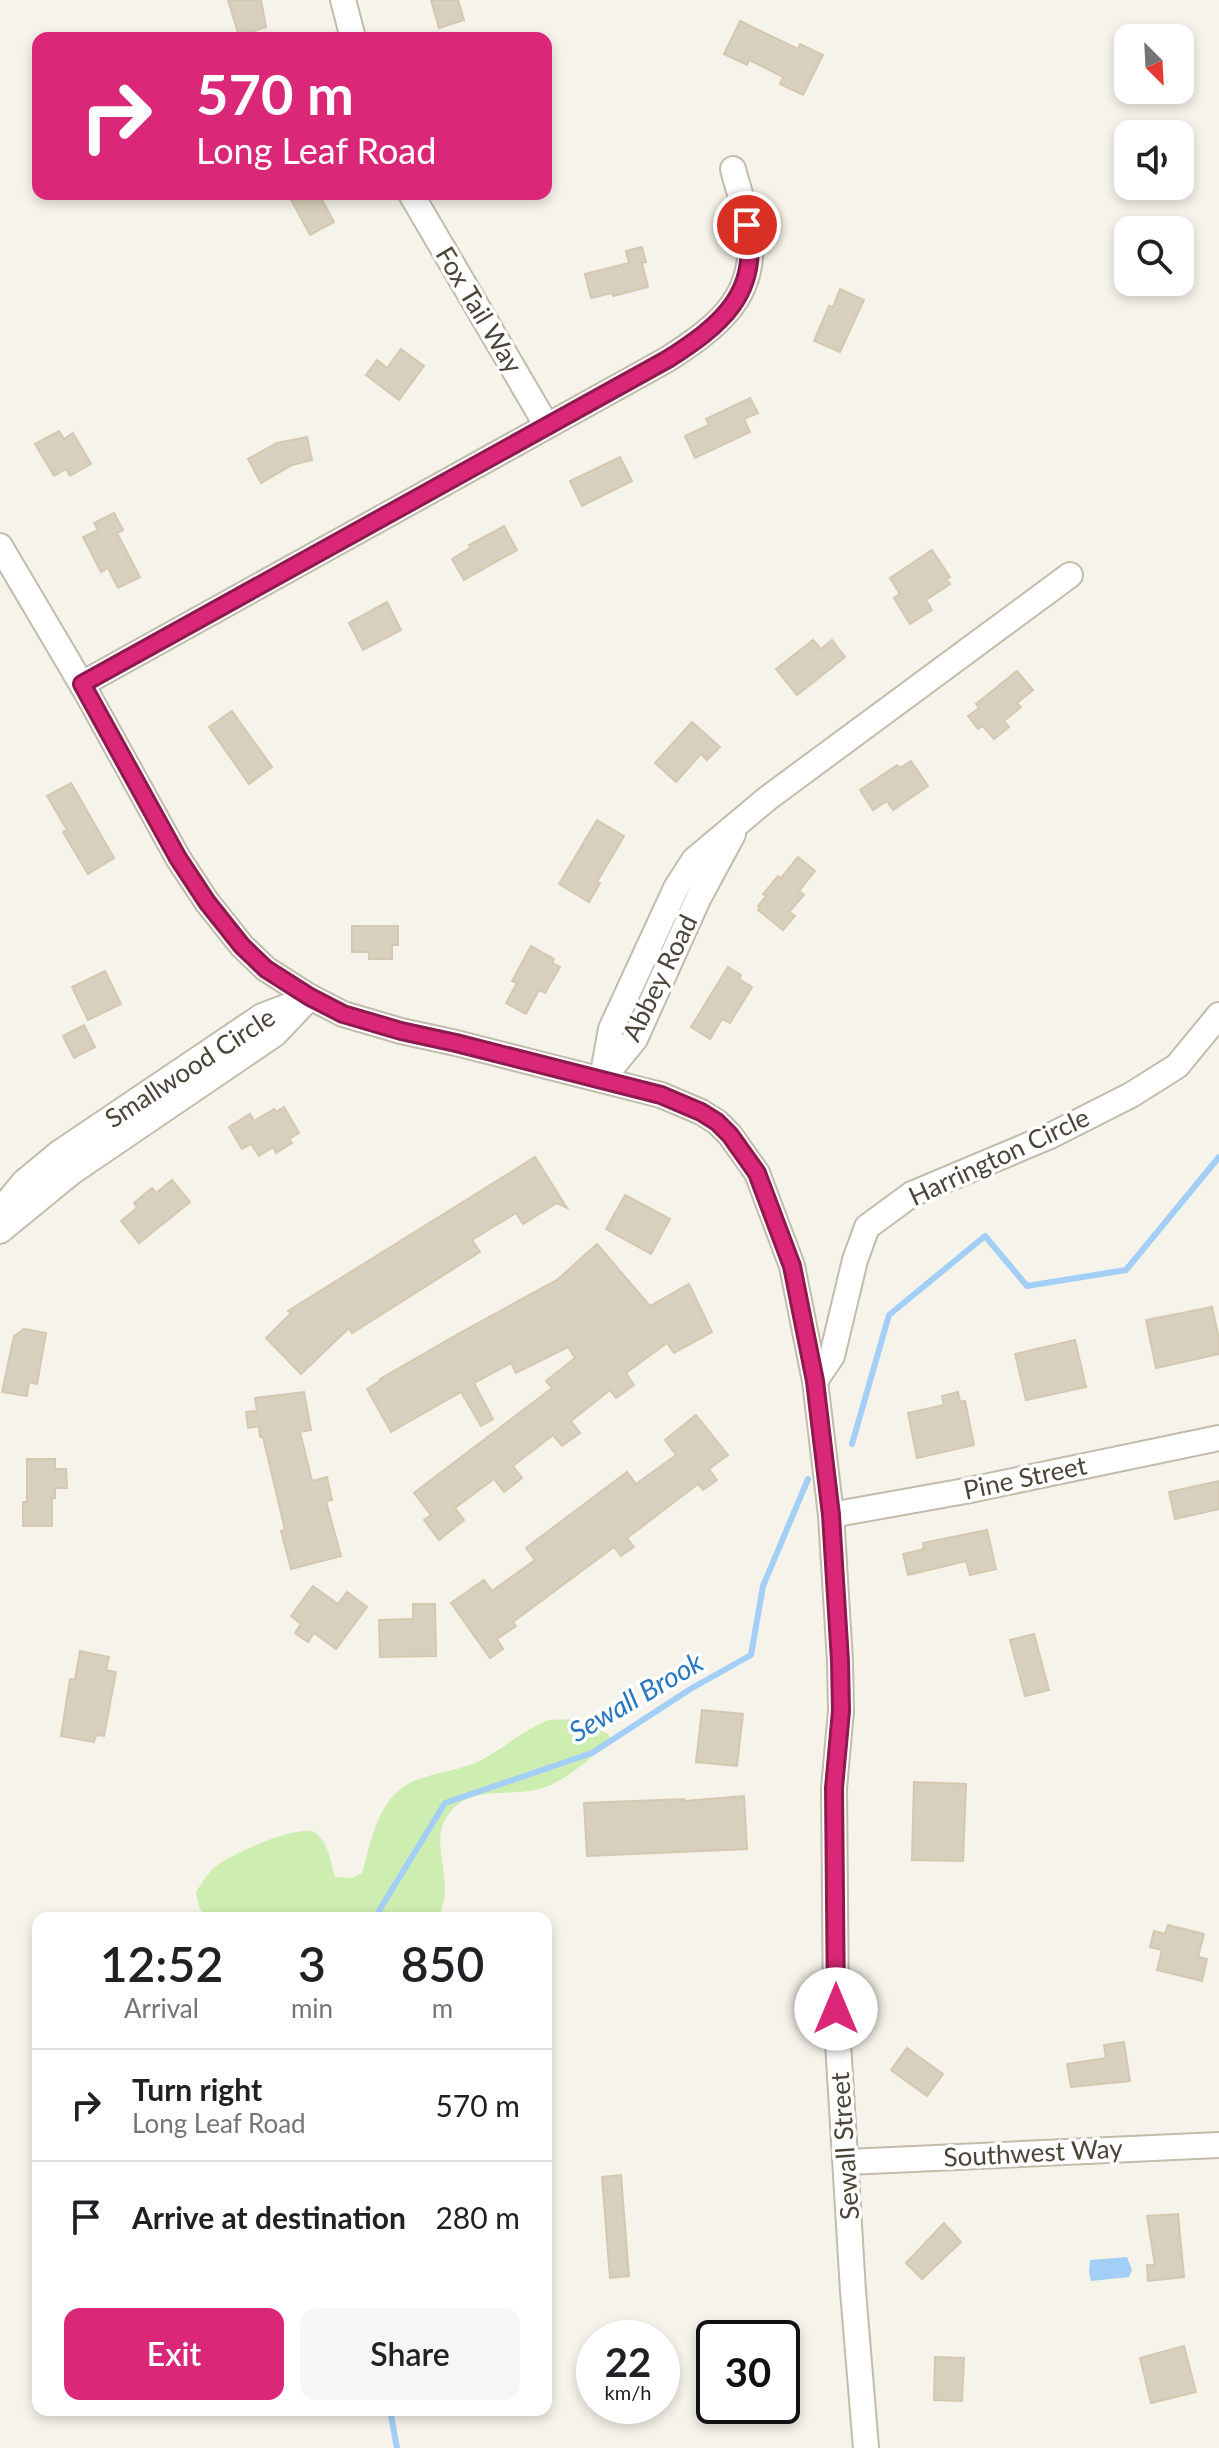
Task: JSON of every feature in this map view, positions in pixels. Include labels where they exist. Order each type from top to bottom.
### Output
[{"type":"street","points":[[343,0],[351,32]]},
{"type":"street","points":[[82,684],[679,352],[712,329],[731,308],[745,282],[750,253],[747,225],[733,169]]},
{"type":"street","name":"Fox Tail Way","points":[[415,200],[547,426]]},
{"type":"street","name":"Sewall Street","points":[[0,546],[82,684],[178,858],[207,902],[260,964],[310,997],[343,1014],[661,1095],[717,1122],[739,1145],[757,1173],[791,1264],[815,1381],[831,1515],[841,1711],[834,1788],[836,2009],[866,2448]]},
{"type":"street","name":"Abbey Road","points":[[602,1079],[635,1039],[703,887],[744,819],[768,798],[1070,575]]},
{"type":"street","name":"Smallwood Circle","points":[[0,1211],[24,1182],[59,1153],[262,1016],[310,997]]},
{"type":"street","name":"Smallwood Circle","points":[[0,1231],[72,1172],[275,1034],[310,997]]},
{"type":"street","name":"Harrington Circle","points":[[815,1381],[832,1356],[855,1260],[867,1227],[912,1194],[1050,1136],[1154,1081],[1177,1066],[1219,1015]]},
{"type":"street","name":"Pine Street","points":[[831,1515],[965,1491],[1219,1438]]},
{"type":"street","name":"Southwest Way","points":[[847,2162],[1219,2145]]},
{"type":"green space","points":[[569,1719],[592,1725],[610,1738],[572,1772],[548,1786],[477,1796],[464,1800],[453,1809],[441,1832],[445,1894],[440,1912],[202,1912],[196,1892],[212,1870],[234,1855],[293,1832],[314,1832],[319,1836],[326,1846],[335,1877],[352,1878],[362,1873],[379,1818],[399,1790],[416,1780],[475,1763],[550,1720]]},
{"type":"water","points":[[1127,2257],[1132,2270],[1129,2277],[1091,2281],[1090,2260]]},
{"type":"building","points":[[228,0],[261,0],[266,27],[238,32]]},
{"type":"building","points":[[431,0],[458,0],[464,20],[439,28]]},
{"type":"building","points":[[740,21],[798,49],[800,44],[823,55],[803,95],[780,84],[783,77],[749,60],[747,65],[724,54]]},
{"type":"building","points":[[291,200],[322,200],[334,222],[310,235]]},
{"type":"building","points":[[642,247],[648,287],[591,298],[585,274],[629,263],[626,251]]},
{"type":"building","points":[[840,289],[864,300],[840,352],[814,341]]},
{"type":"building","points":[[401,349],[424,366],[399,400],[366,375],[377,360],[387,368]]},
{"type":"building","points":[[750,398],[758,413],[744,419],[750,432],[695,458],[685,436],[709,425],[706,419]]},
{"type":"building","points":[[59,431],[64,439],[73,433],[91,464],[70,476],[66,469],[54,476],[35,444]]},
{"type":"building","points":[[307,437],[312,460],[292,465],[261,483],[248,459],[277,443]]},
{"type":"building","points":[[620,457],[632,481],[582,506],[570,481]]},
{"type":"building","points":[[114,513],[123,530],[117,533],[140,577],[118,588],[108,568],[101,572],[83,537],[98,530],[94,523]]},
{"type":"building","points":[[504,526],[517,550],[464,580],[452,559],[470,548],[469,545]]},
{"type":"building","points":[[932,550],[950,577],[946,579],[950,584],[926,600],[932,610],[910,624],[894,598],[900,594],[890,578]]},
{"type":"building","points":[[387,602],[401,630],[363,650],[349,623]]},
{"type":"building","points":[[813,640],[821,649],[832,640],[845,657],[797,695],[776,669]]},
{"type":"building","points":[[1017,671],[1033,690],[1017,703],[1021,707],[1004,721],[1009,727],[994,739],[983,726],[978,729],[968,716],[979,708],[976,704]]},
{"type":"building","points":[[232,711],[272,767],[249,784],[209,727]]},
{"type":"building","points":[[692,722],[720,747],[707,760],[701,754],[676,782],[655,763]]},
{"type":"building","points":[[911,761],[928,786],[893,810],[887,801],[873,810],[860,790],[897,765],[900,768]]},
{"type":"building","points":[[71,783],[114,858],[88,874],[63,832],[67,830],[47,796]]},
{"type":"building","points":[[597,820],[624,836],[589,902],[559,884]]},
{"type":"building","points":[[798,857],[815,871],[799,891],[804,895],[789,912],[795,916],[783,930],[758,910],[758,906],[766,896],[763,894]]},
{"type":"building","points":[[352,926],[398,926],[398,945],[392,945],[392,959],[369,959],[369,952],[352,952]]},
{"type":"building","points":[[531,946],[554,959],[552,963],[560,967],[545,993],[539,990],[526,1014],[506,1003],[517,983],[512,981]]},
{"type":"building","points":[[728,967],[752,987],[730,1023],[722,1019],[710,1039],[691,1027]]},
{"type":"building","points":[[105,971],[121,1004],[88,1020],[72,987]]},
{"type":"building","points":[[84,1025],[95,1047],[74,1058],[63,1036]]},
{"type":"building","points":[[284,1107],[299,1133],[289,1139],[292,1143],[276,1153],[273,1147],[259,1156],[251,1144],[242,1149],[229,1127],[250,1114],[254,1121],[274,1109],[276,1112]]},
{"type":"building","points":[[535,1157],[567,1208],[557,1203],[523,1224],[516,1213],[472,1240],[480,1252],[352,1333],[349,1328],[301,1374],[266,1338],[291,1313],[288,1311]]},
{"type":"building","points":[[172,1180],[190,1202],[139,1243],[121,1221],[137,1208],[134,1203],[152,1188],[156,1193]]},
{"type":"building","points":[[625,1195],[670,1219],[651,1254],[606,1229]]},
{"type":"building","points":[[597,1244],[650,1306],[689,1284],[712,1332],[674,1353],[667,1343],[626,1373],[634,1385],[616,1398],[610,1390],[571,1421],[580,1433],[562,1446],[553,1435],[513,1466],[522,1478],[504,1492],[494,1479],[455,1508],[464,1520],[439,1540],[424,1520],[431,1515],[414,1493],[552,1388],[546,1381],[575,1358],[568,1347],[516,1373],[511,1363],[474,1383],[493,1419],[481,1426],[461,1392],[391,1432],[367,1389],[465,1330],[557,1280]]},
{"type":"building","points":[[1212,1307],[1219,1354],[1156,1368],[1146,1320]]},
{"type":"building","points":[[24,1329],[46,1333],[37,1384],[29,1382],[27,1396],[2,1392],[14,1336]]},
{"type":"building","points":[[1075,1340],[1086,1387],[1026,1400],[1015,1354]]},
{"type":"building","points":[[304,1392],[311,1430],[300,1432],[312,1481],[327,1477],[332,1500],[326,1501],[341,1556],[291,1569],[263,1437],[260,1437],[259,1426],[248,1428],[246,1412],[257,1411],[255,1398]]},
{"type":"building","points":[[958,1392],[960,1402],[965,1401],[974,1445],[917,1458],[908,1413],[944,1405],[942,1396]]},
{"type":"building","points":[[696,1415],[728,1455],[709,1469],[717,1480],[703,1490],[698,1484],[627,1538],[634,1547],[621,1556],[614,1547],[513,1622],[516,1626],[497,1639],[503,1649],[490,1658],[451,1603],[484,1580],[492,1591],[535,1560],[526,1548],[627,1472],[636,1484],[676,1455],[665,1440]]},
{"type":"building","points":[[27,1459],[55,1459],[55,1469],[66,1469],[67,1488],[55,1488],[55,1498],[52,1498],[52,1526],[23,1526],[23,1502],[27,1502]]},
{"type":"building","points":[[1219,1481],[1219,1509],[1175,1519],[1169,1492]]},
{"type":"building","points":[[987,1530],[996,1569],[970,1575],[966,1561],[908,1575],[903,1554],[924,1549],[923,1543]]},
{"type":"building","points":[[313,1586],[338,1604],[347,1592],[367,1607],[336,1649],[314,1633],[308,1642],[295,1633],[301,1624],[291,1616]]},
{"type":"building","points":[[413,1604],[435,1604],[436,1656],[380,1657],[379,1620],[413,1619]]},
{"type":"building","points":[[1034,1634],[1049,1690],[1025,1696],[1010,1640]]},
{"type":"building","points":[[80,1651],[109,1657],[106,1670],[116,1672],[104,1736],[96,1735],[94,1742],[61,1736],[70,1679],[75,1680]]},
{"type":"building","points":[[702,1710],[743,1714],[737,1766],[696,1762]]},
{"type":"building","points":[[914,1782],[966,1784],[963,1861],[912,1860]]},
{"type":"building","points":[[744,1796],[747,1849],[587,1856],[584,1803]]},
{"type":"building","points":[[1168,1925],[1204,1934],[1198,1957],[1207,1959],[1202,1981],[1157,1970],[1162,1950],[1150,1947],[1154,1931],[1165,1934]]},
{"type":"building","points":[[1124,2042],[1130,2081],[1071,2087],[1067,2064],[1106,2058],[1104,2045]]},
{"type":"building","points":[[907,2048],[943,2074],[927,2096],[891,2070]]},
{"type":"building","points":[[621,2175],[629,2276],[610,2278],[602,2177]]},
{"type":"building","points":[[1178,2214],[1184,2277],[1148,2281],[1147,2265],[1155,2265],[1147,2216]]},
{"type":"building","points":[[944,2223],[961,2242],[922,2279],[906,2263]]},
{"type":"building","points":[[1184,2346],[1196,2392],[1151,2403],[1140,2358]]},
{"type":"building","points":[[935,2357],[964,2358],[962,2401],[934,2400]]},
{"type":"waterway","name":"Sewall Brook","points":[[852,1444],[889,1315],[985,1236],[1027,1286],[1126,1270],[1219,1157]]},
{"type":"waterway","name":"Sewall Brook","points":[[379,1912],[445,1803],[592,1753],[692,1688],[751,1655],[763,1586],[808,1479]]},
{"type":"waterway","name":"Sewall Brook","points":[[391,2416],[397,2448]]},
{"type":"route","points":[[747,225],[750,253],[745,282],[731,308],[702,337],[668,359],[82,684],[178,858],[207,902],[242,946],[266,969],[343,1014],[661,1095],[717,1122],[739,1145],[757,1173],[792,1266],[815,1381],[831,1515],[841,1711],[834,1788],[836,2009]]}]
